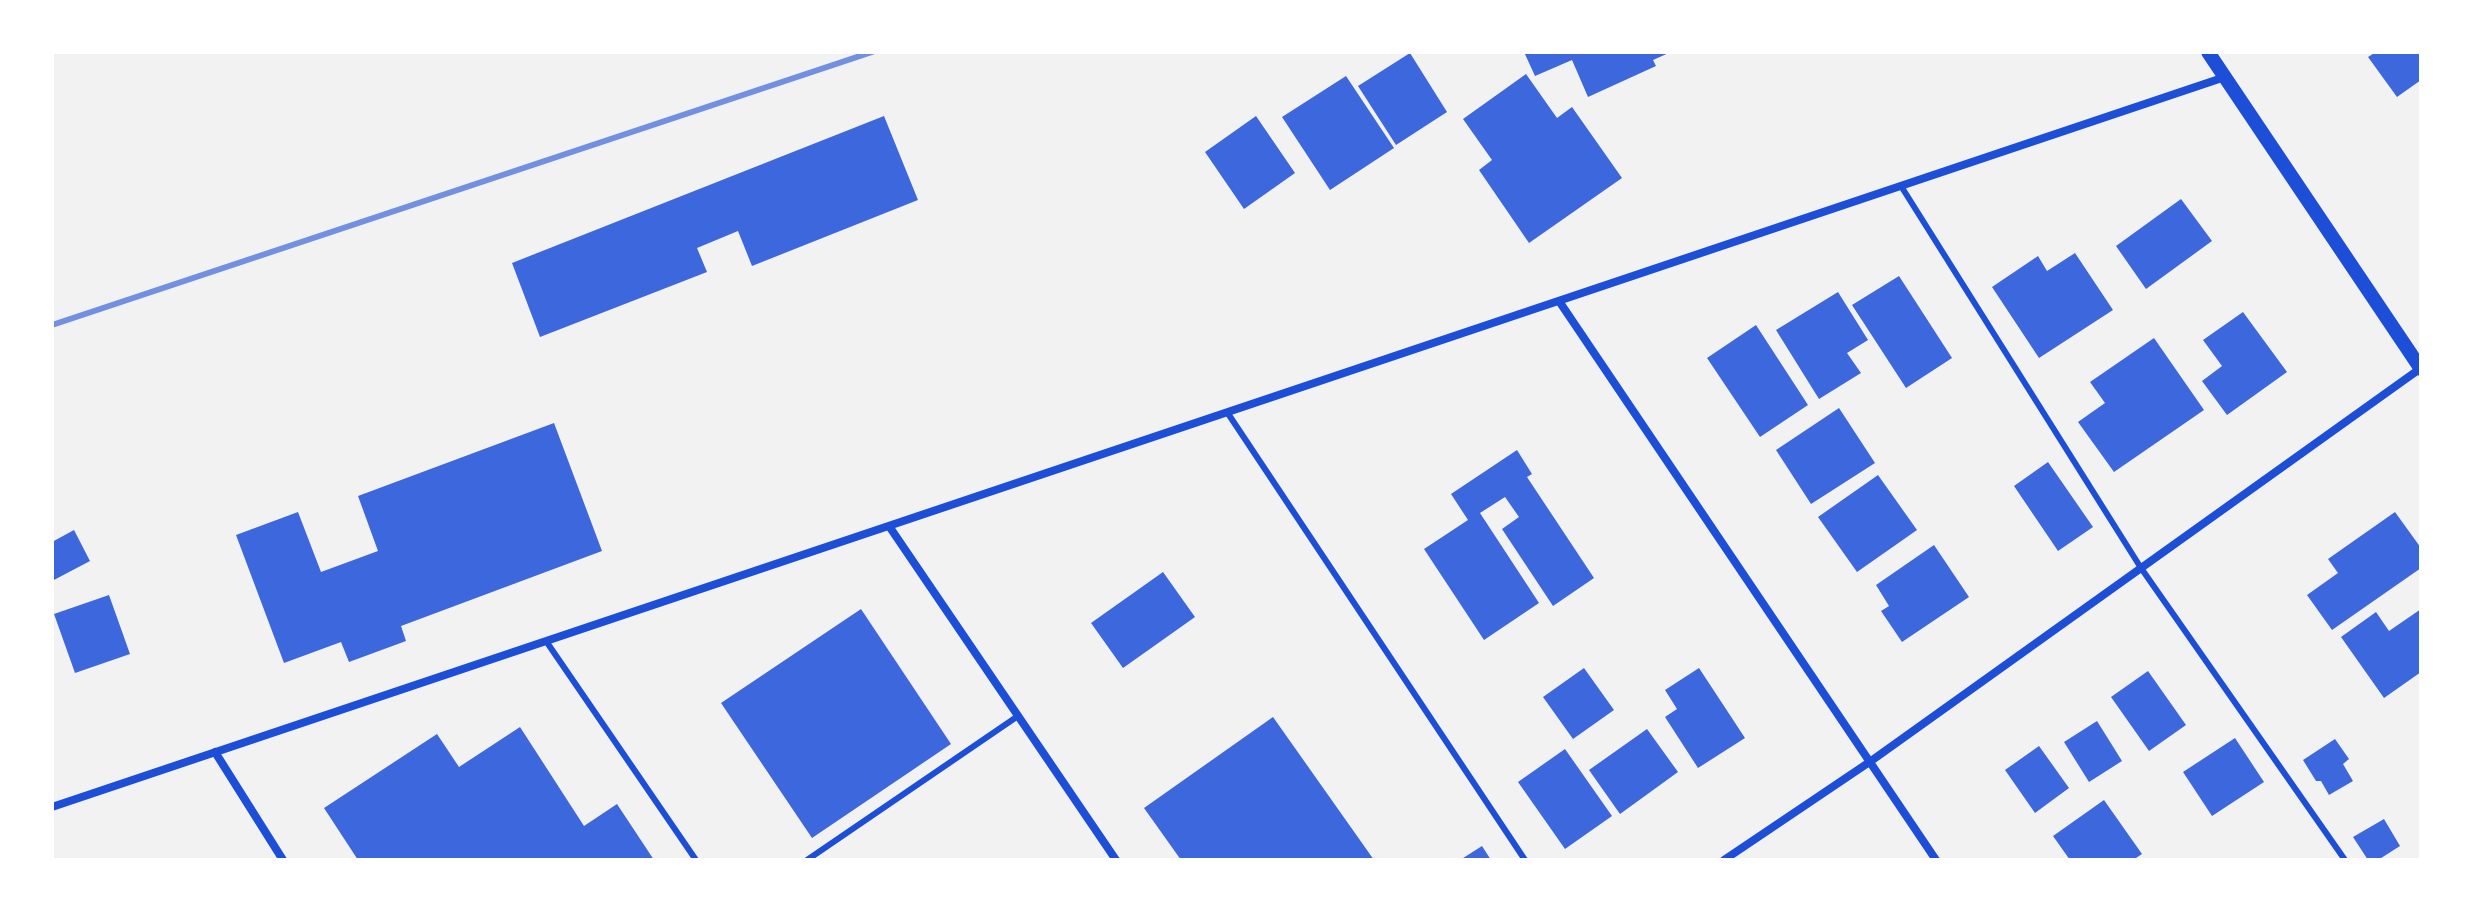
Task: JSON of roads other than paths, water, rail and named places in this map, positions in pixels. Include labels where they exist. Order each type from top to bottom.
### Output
[{"type":"street","points":[[1724,860],[1871,761],[2421,368],[2208,52]]},
{"type":"street","points":[[52,807],[2225,77]]},
{"type":"street","points":[[1559,301],[1936,860]]},
{"type":"street","points":[[889,526],[1116,860]]},
{"type":"street","points":[[215,752],[283,860]]},
{"type":"lane","points":[[1901,186],[2141,568],[2345,860]]},
{"type":"lane","points":[[1227,412],[1525,860]]},
{"type":"lane","points":[[546,641],[696,860]]},
{"type":"lane","points":[[807,860],[1018,716]]},
{"type":"railway","points":[[52,325],[872,52]]}]
